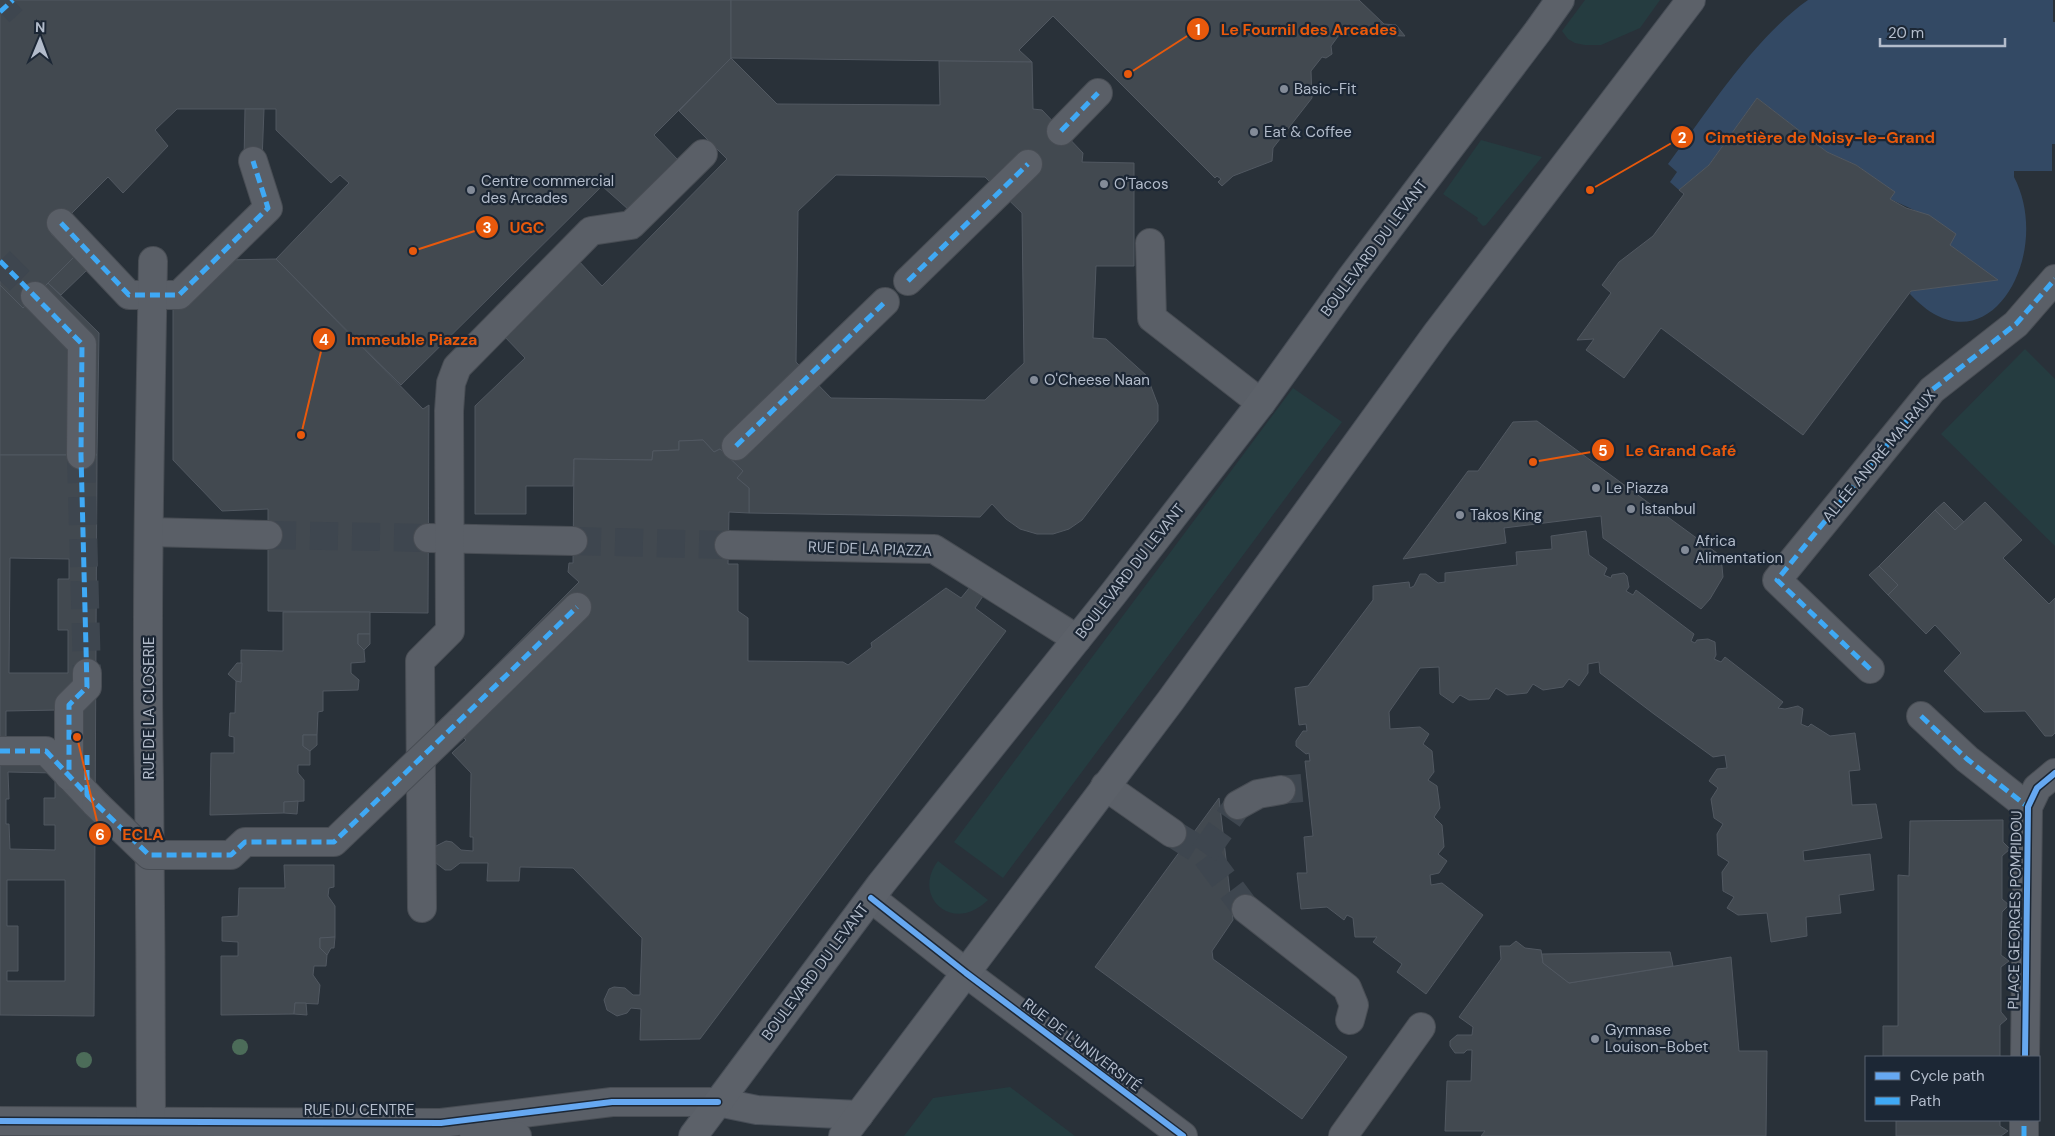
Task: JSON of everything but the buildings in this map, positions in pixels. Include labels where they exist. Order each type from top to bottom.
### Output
[{"type":"main road","name":"BOULEVARD DU LEVANT","points":[[693,1136],[871,898],[1077,639],[1261,403],[1351,278],[1560,0]]},
{"type":"main road","points":[[718,1102],[851,1126],[1171,700],[1437,333],[1691,0]]},
{"type":"street","points":[[1062,132],[1098,93]]},
{"type":"street","points":[[422,908],[420,660],[450,631],[438,538],[451,383],[457,367],[591,231],[631,225],[703,154]]},
{"type":"street","points":[[61,224],[129,295],[179,295],[268,208],[253,161]]},
{"type":"street","points":[[908,281],[1028,164]]},
{"type":"street","points":[[1150,243],[1152,318],[1261,403]]},
{"type":"street","name":"RUE DE LA CLOSERIE","points":[[151,1121],[151,880],[148,779],[149,532],[154,261]]},
{"type":"street","name":"ALLÉE ANDRÉ MALRAUX","points":[[1870,669],[1777,580],[1932,390],[2016,324],[2055,279]]},
{"type":"street","points":[[35,296],[82,344],[82,455]]},
{"type":"street","points":[[736,446],[885,302]]},
{"type":"street","points":[[149,532],[268,535]]},
{"type":"street","points":[[438,538],[573,541]]},
{"type":"street","name":"RUE DE LA PIAZZA","points":[[729,545],[934,549],[1077,639]]},
{"type":"street","points":[[0,751],[46,751],[78,786],[149,855],[231,855],[245,842],[334,842],[577,607]]},
{"type":"street","points":[[78,786],[69,705],[87,687],[87,673]]},
{"type":"street","points":[[1921,716],[1967,759],[2028,807]]},
{"type":"street","points":[[78,786],[87,754]]},
{"type":"street","name":"PLACE GEORGES POMPIDOU","points":[[2025,1056],[2028,807],[2037,788],[2055,773]]},
{"type":"street","points":[[1105,786],[1172,833]]},
{"type":"street","points":[[1238,805],[1258,794],[1281,790]]},
{"type":"street","name":"RUE DE L'UNIVERSITÉ","points":[[871,898],[966,973],[1183,1136]]},
{"type":"street","points":[[1246,909],[1347,988],[1354,1005],[1350,1020]]},
{"type":"street","points":[[1343,1136],[1421,1027]]},
{"type":"street","name":"RUE DU CENTRE","points":[[0,1121],[151,1121],[208,1129],[441,1123],[612,1102],[718,1102]]},
{"type":"street","points":[[2024,1121],[2024,1136]]},
{"type":"street","points":[[441,1123],[518,1136]]},
{"type":"green space","points":[[1585,0],[1660,0],[1640,28],[1601,45],[1585,45],[1568,39],[1562,31]]},
{"type":"green space","points":[[1481,140],[1542,157],[1486,225],[1483,226],[1477,220],[1478,218],[1443,194]]},
{"type":"green space","points":[[2025,349],[2055,379],[2055,546],[1941,434]]},
{"type":"green space","points":[[1293,388],[1342,422],[1003,878],[954,842]]},
{"type":"green space","points":[[938,861],[988,900],[974,910],[961,914],[949,912],[939,907],[932,898],[929,887],[931,874]]},
{"type":"green space","points":[[1010,1087],[1075,1136],[904,1136],[933,1098]]},
{"type":"water","points":[[1808,0],[2053,0],[2053,22],[2055,22],[2055,144],[2052,144],[2052,171],[2014,171],[2014,177],[2024,208],[2026,240],[2019,270],[2006,296],[1987,314],[1964,322],[1938,316],[1910,294],[1911,291],[1997,280],[1950,245],[1916,211],[1890,199],[1894,192],[1856,165],[1827,152],[1757,98],[1709,165],[1679,190],[1670,182],[1677,172],[1668,164],[1715,99],[1769,34]]},
{"type":"tunnel","points":[[0,12],[13,0]]},
{"type":"tunnel","points":[[0,261],[35,296]]},
{"type":"tunnel","points":[[81,455],[87,673]]},
{"type":"tunnel","points":[[268,535],[428,538]]},
{"type":"tunnel","points":[[573,541],[729,545]]},
{"type":"tunnel","points":[[1281,790],[1302,788]]},
{"type":"tunnel","points":[[1204,853],[1238,805]]},
{"type":"tunnel","points":[[1172,833],[1204,853],[1246,909]]},
{"type":"marked path","points":[[0,12],[13,0]]},
{"type":"marked path","points":[[1061,131],[1098,93]]},
{"type":"marked path","points":[[61,223],[129,295],[179,295],[268,208],[253,161]]},
{"type":"marked path","points":[[908,281],[1028,164]]},
{"type":"marked path","points":[[0,261],[82,344],[81,455],[87,687],[69,705],[69,776]]},
{"type":"marked path","points":[[1870,669],[1777,580],[1932,390],[2016,324],[2055,279]]},
{"type":"marked path","points":[[736,446],[885,302]]},
{"type":"marked path","points":[[0,751],[46,751],[87,795],[149,855],[231,855],[245,842],[334,842],[577,607]]},
{"type":"marked path","points":[[1921,716],[1967,759],[2028,807]]},
{"type":"marked path","points":[[87,754],[87,795]]},
{"type":"marked path","points":[[2024,1121],[2024,1136]]},
{"type":"cycle path","points":[[2025,1056],[2028,807],[2037,788],[2055,773]]},
{"type":"cycle path","points":[[871,898],[966,973],[1183,1136]]},
{"type":"cycle path","points":[[0,1121],[441,1123],[612,1102],[718,1102]]},
{"type":"place","name":"Le Fournil des Arcades","points":[[1128,74]]},
{"type":"place","name":"Basic-Fit","points":[[1284,89]]},
{"type":"place","name":"Eat & Coffee","points":[[1254,132]]},
{"type":"place","name":"O'Tacos","points":[[1104,184]]},
{"type":"place","name":"Centre commercial des Arcades","points":[[471,190]]},
{"type":"place","name":"Cimetière de Noisy-le-Grand","points":[[1590,190]]},
{"type":"place","name":"UGC","points":[[413,251]]},
{"type":"place","name":"O'Cheese Naan","points":[[1034,380]]},
{"type":"place","name":"Immeuble Piazza","points":[[301,435]]},
{"type":"place","name":"Le Grand Café","points":[[1533,462]]},
{"type":"place","name":"Le Piazza","points":[[1596,488]]},
{"type":"place","name":"Istanbul","points":[[1631,509]]},
{"type":"place","name":"Takos King","points":[[1460,515]]},
{"type":"place","name":"Africa Alimentation","points":[[1685,550]]},
{"type":"place","name":"ECLA","points":[[77,737]]},
{"type":"place","name":"Gymnase Louison-Bobet","points":[[1595,1039]]}]
